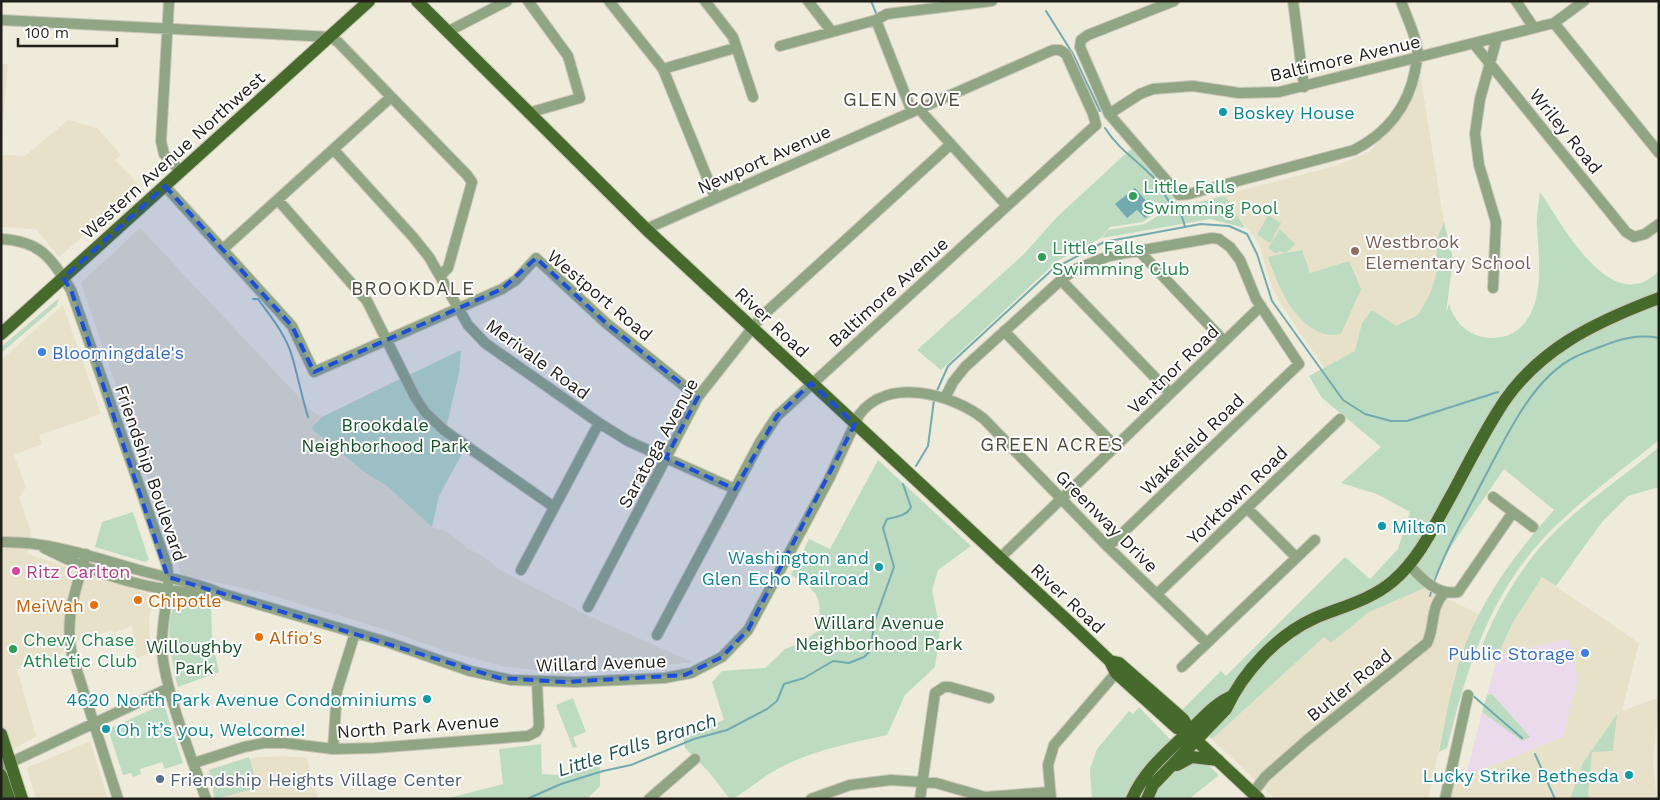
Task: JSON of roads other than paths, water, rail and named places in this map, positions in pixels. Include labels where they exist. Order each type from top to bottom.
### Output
[{"type":"main road","name":"Western Avenue Northwest","points":[[1,334],[369,1]]},
{"type":"main road","name":"River Road","points":[[417,1],[646,229],[1110,661],[1116,673],[1177,728],[1193,736]]},
{"type":"main road","points":[[1132,799],[1149,770],[1168,750],[1193,736],[1226,709],[1232,696],[1263,656],[1280,641],[1312,619],[1381,590],[1410,566],[1498,410],[1535,367],[1568,339],[1592,325],[1659,298]]},
{"type":"main road","name":"River Road","points":[[1110,661],[1119,663],[1183,719],[1193,736],[1256,796]]},
{"type":"main road","points":[[1116,673],[1124,672],[1141,687],[1150,690]]},
{"type":"main road","points":[[1159,711],[1170,734],[1168,750]]},
{"type":"main road","points":[[1,734],[6,765],[22,799]]},
{"type":"main road","points":[[1146,799],[1153,785],[1193,736]]},
{"type":"main road","points":[[1164,773],[1189,758],[1218,760]]},
{"type":"main road","points":[[1,775],[9,799]]},
{"type":"street","points":[[168,1],[161,144],[164,154],[181,172]]},
{"type":"street","points":[[447,32],[507,1]]},
{"type":"street","points":[[528,1],[568,56],[580,98],[528,113]]},
{"type":"street","points":[[609,1],[663,69],[715,197]]},
{"type":"street","points":[[705,1],[733,37],[753,97]]},
{"type":"street","points":[[808,1],[832,32]]},
{"type":"street","points":[[780,46],[876,20],[894,13],[961,3],[992,1]]},
{"type":"street","points":[[1174,1],[1159,4],[1081,40],[1080,47],[1084,61],[1109,114],[1179,195],[1189,194],[1354,150],[1367,143],[1387,127],[1400,110],[1412,84],[1417,58],[1417,48],[1401,1]]},
{"type":"street","points":[[1293,1],[1304,87]]},
{"type":"street","points":[[1516,1],[1534,28]]},
{"type":"street","name":"Baltimore Avenue","points":[[1109,114],[1140,94],[1169,87],[1192,86],[1257,94],[1304,87],[1554,23],[1584,1]]},
{"type":"street","points":[[1,20],[330,37],[391,97],[472,182],[448,268],[440,276]]},
{"type":"street","points":[[876,20],[915,110],[951,144],[1007,206]]},
{"type":"street","points":[[1554,23],[1659,154]]},
{"type":"street","points":[[1493,288],[1496,222],[1479,165],[1475,134],[1480,99],[1497,38]]},
{"type":"street","name":"Wriley Road","points":[[1474,44],[1626,232],[1634,237],[1645,234],[1659,224]]},
{"type":"street","points":[[663,69],[736,48]]},
{"type":"street","name":"Newport Avenue","points":[[646,229],[715,197],[1053,50],[1060,50],[1066,54],[1090,103],[1096,125]]},
{"type":"street","points":[[165,186],[223,249],[391,97]]},
{"type":"street","name":"Baltimore Avenue","points":[[657,636],[760,442],[777,416],[1096,125]]},
{"type":"street","name":"Saratoga Avenue","points":[[588,607],[698,397],[761,316],[951,144]]},
{"type":"street","name":"Merivale Road","points":[[334,150],[413,238],[440,276],[468,325],[485,343],[599,423],[628,441],[735,489]]},
{"type":"street","points":[[278,200],[360,291],[374,313],[415,397],[432,420],[554,507]]},
{"type":"street","points":[[938,396],[965,367],[1061,280],[1076,269],[1094,261],[1212,238],[1219,239],[1230,247],[1240,260],[1260,306]]},
{"type":"street","name":"Friendship Boulevard","points":[[1,239],[17,240],[32,245],[41,251],[71,290],[167,566],[168,577],[162,640],[169,688],[206,799]]},
{"type":"street","name":"Westport Road","points":[[223,249],[292,326],[314,372],[458,309],[509,284],[536,258],[606,323],[698,397]]},
{"type":"street","points":[[1139,251],[1224,342]]},
{"type":"street","points":[[1061,280],[1170,393]]},
{"type":"street","name":"Ventnor Road","points":[[999,559],[1260,306]]},
{"type":"street","name":"Wakefield Road","points":[[1108,547],[1299,364],[1260,306]]},
{"type":"street","points":[[1004,331],[1115,446]]},
{"type":"street","name":"Greenway Drive","points":[[855,424],[865,406],[873,401],[895,394],[938,396],[964,406],[984,419],[1108,547],[1207,643]]},
{"type":"street","name":"Yorktown Road","points":[[1157,594],[1340,419]]},
{"type":"street","points":[[521,570],[599,423]]},
{"type":"street","name":"Willard Avenue","points":[[1,542],[63,548],[200,584],[220,593],[355,633],[470,671],[511,680],[537,682],[679,676],[703,668],[728,653],[745,635],[829,479],[855,424]]},
{"type":"street","points":[[1493,497],[1533,527]]},
{"type":"street","points":[[1247,508],[1296,558]]},
{"type":"street","points":[[1410,566],[1437,588],[1455,593],[1461,589],[1513,512]]},
{"type":"street","points":[[1182,667],[1315,540]]},
{"type":"street","name":"Willard Avenue","points":[[40,546],[83,566],[167,590],[220,593]]},
{"type":"street","points":[[86,554],[69,615],[68,635],[72,655],[118,799]]},
{"type":"street","name":"Butler Road","points":[[1256,796],[1265,777],[1305,742],[1428,643],[1432,633],[1432,614],[1438,601],[1437,588]]},
{"type":"street","points":[[333,748],[337,691],[355,633]]},
{"type":"street","points":[[811,799],[835,789],[866,782],[897,780],[942,784],[985,797],[1050,795],[1048,765],[1054,745],[1116,673]]},
{"type":"street","name":"North Park Avenue","points":[[194,763],[244,747],[264,743],[285,743],[333,748],[374,748],[528,736],[536,732],[539,726],[537,682]]},
{"type":"street","points":[[920,799],[935,694],[944,687],[989,698]]},
{"type":"street","points":[[6,765],[169,688]]},
{"type":"street","points":[[1445,799],[1468,695]]},
{"type":"street","points":[[649,799],[695,759]]},
{"type":"water","name":"Little Falls Swimming Pool","points":[[1135,188],[1154,210],[1145,218],[1137,210],[1127,218],[1115,204]]},
{"type":"waterway","points":[[871,1],[876,13]]},
{"type":"waterway","points":[[1046,11],[1073,54],[1100,111]]},
{"type":"waterway","points":[[1105,128],[1122,149],[1156,181],[1181,214],[1185,227]]},
{"type":"waterway","name":"Little Falls Branch","points":[[936,393],[948,366],[1053,269],[1104,242],[1201,224],[1229,226],[1247,234],[1257,254],[1272,301],[1343,400],[1365,414],[1391,421],[1407,421],[1498,392]]},
{"type":"waterway","points":[[253,299],[258,299],[278,326],[286,341],[292,356],[308,417]]},
{"type":"waterway","points":[[1434,582],[1444,557],[1508,433],[1531,396],[1544,381],[1559,367],[1575,357],[1607,344],[1636,337],[1659,338]]},
{"type":"waterway","name":"Little Falls Branch","points":[[916,466],[928,446],[934,400]]},
{"type":"waterway","name":"Little Falls Branch","points":[[527,799],[561,784],[603,771],[631,765],[694,739],[727,730],[767,709],[777,701],[784,684],[804,678],[833,661],[849,663],[864,657],[870,651],[875,620],[894,567],[883,528],[887,519],[904,514],[911,507],[903,484]]},
{"type":"waterway","points":[[1430,596],[1432,589]]},
{"type":"waterway","points":[[1471,694],[1522,738]]},
{"type":"waterway","points":[[1535,754],[1555,799]]},
{"type":"place","name":"Boskey House","points":[[1223,112]]},
{"type":"place","name":"Little Falls Swimming Pool","points":[[1133,196]]},
{"type":"place","name":"Westbrook Elementary School","points":[[1355,251]]},
{"type":"place","name":"Little Falls Swimming Club","points":[[1042,257]]},
{"type":"place","name":"Bloomingdale's","points":[[42,352]]},
{"type":"place","name":"Milton","points":[[1382,526]]},
{"type":"place","name":"Washington and Glen Echo Railroad","points":[[879,567]]},
{"type":"place","name":"Ritz Carlton","points":[[16,571]]},
{"type":"place","name":"Chipotle","points":[[138,600]]},
{"type":"place","name":"MeiWah","points":[[94,605]]},
{"type":"place","name":"Alfio's","points":[[259,637]]},
{"type":"place","name":"Chevy Chase Athletic Club","points":[[13,649]]},
{"type":"place","name":"Public Storage","points":[[1585,653]]},
{"type":"place","name":"4620 North Park Avenue Condominiums","points":[[427,699]]},
{"type":"place","name":"Oh it’s you, Welcome!","points":[[106,729]]},
{"type":"place","name":"Lucky Strike Bethesda","points":[[1629,775]]},
{"type":"place","name":"Friendship Heights Village Center","points":[[160,779]]},
{"type":"district","name":"GLEN COVE","points":[[902,99]]},
{"type":"district","name":"BROOKDALE","points":[[413,288]]},
{"type":"district","name":"GREEN ACRES","points":[[1052,444]]},
{"type":"park label","name":"Brookdale Neighborhood Park","points":[[385,434]]},
{"type":"park label","name":"Willard Avenue Neighborhood Park","points":[[879,632]]},
{"type":"park label","name":"Willoughby Park","points":[[194,656]]}]
